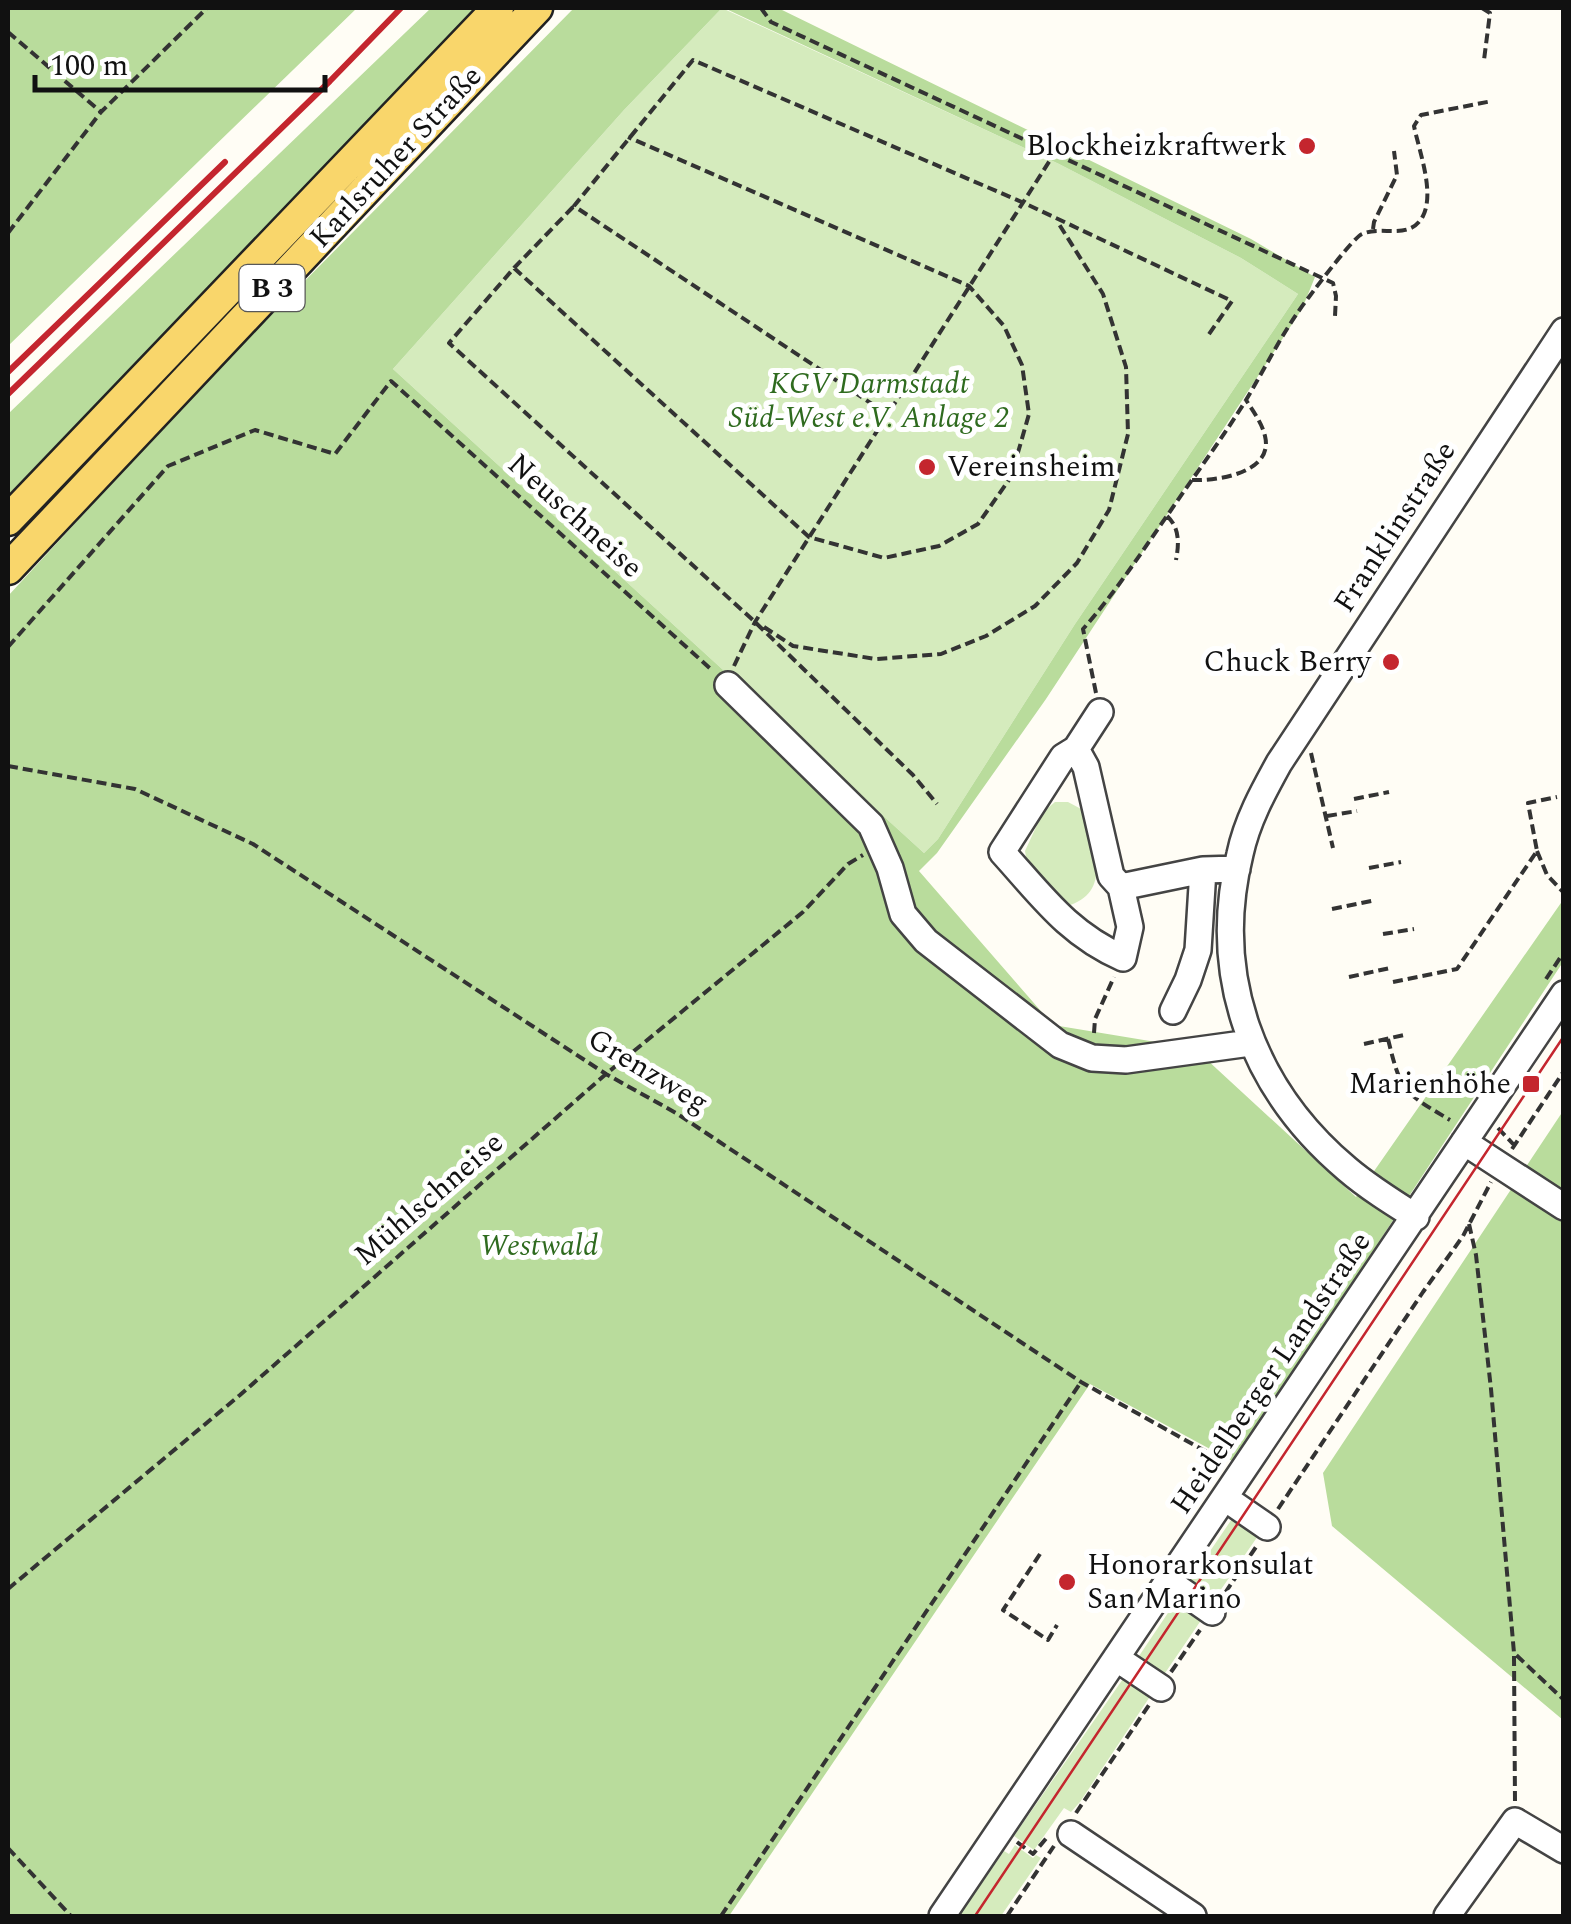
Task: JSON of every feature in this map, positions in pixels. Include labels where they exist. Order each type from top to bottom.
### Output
[{"type":"main road","name":"Karlsruher Straße","points":[[8,520],[498,8]]},
{"type":"main road","name":"Karlsruher Straße","points":[[8,568],[537,8]]},
{"type":"street","name":"Franklinstraße","points":[[1416,1217],[1321,1146],[1274,1086],[1250,1043],[1242,1017],[1232,948],[1231,910],[1237,869],[1252,818],[1280,763],[1564,331]]},
{"type":"street","points":[[728,684],[872,825],[904,914],[926,942],[1049,1037],[1092,1058],[1126,1060],[1250,1043]]},
{"type":"street","points":[[1076,749],[1086,767],[1111,876],[1121,887],[1130,927],[1123,958],[1089,942],[1066,924],[1002,852],[1062,757],[1076,749],[1100,712]]},
{"type":"street","points":[[1121,887],[1203,870],[1237,869]]},
{"type":"street","points":[[1172,1011],[1198,950],[1203,870]]},
{"type":"street","name":"Heidelberger Landstraße","points":[[942,1916],[1416,1217],[1459,1133],[1484,1114],[1564,994]]},
{"type":"street","points":[[1459,1133],[1564,1207]]},
{"type":"street","points":[[1225,1498],[1267,1527]]},
{"type":"street","points":[[1169,1582],[1212,1612]]},
{"type":"street","points":[[1116,1658],[1161,1688]]},
{"type":"street","points":[[1447,1916],[1515,1821],[1564,1850]]},
{"type":"street","points":[[1065,1830],[1192,1916]]},
{"type":"path","points":[[8,233],[101,112],[207,8]]},
{"type":"path","points":[[761,8],[771,22],[1333,282],[1335,316]]},
{"type":"path","points":[[1482,8],[1490,13],[1484,60]]},
{"type":"path","points":[[8,32],[101,112]]},
{"type":"path","points":[[938,804],[913,774],[756,622],[450,343],[574,206],[693,60],[1024,203],[1232,301],[1207,336]]},
{"type":"path","points":[[1100,712],[1083,629],[1111,598],[1246,399],[1274,348],[1356,236],[1374,229],[1406,230],[1425,212],[1425,182],[1414,126],[1421,115],[1492,101]]},
{"type":"path","points":[[514,268],[810,537],[884,558],[939,546],[978,524],[1011,477],[1028,414],[1022,364],[1004,326],[968,286],[628,137]]},
{"type":"path","points":[[1374,229],[1397,175],[1394,151]]},
{"type":"path","points":[[728,684],[756,622],[1054,154]]},
{"type":"path","points":[[574,206],[887,414]]},
{"type":"path","points":[[756,622],[793,646],[876,659],[942,654],[986,636],[1035,606],[1077,563],[1109,510],[1128,434],[1126,367],[1103,294],[1057,220]]},
{"type":"path","name":"Neuschneise","points":[[8,647],[168,466],[256,430],[335,454],[391,381],[728,684]]},
{"type":"path","points":[[1192,480],[1205,481],[1246,471],[1257,464],[1265,451],[1266,439],[1246,399]]},
{"type":"path","points":[[1167,516],[1174,522],[1179,543],[1176,560]]},
{"type":"path","points":[[1310,748],[1333,848]]},
{"type":"path","name":"Grenzweg","points":[[8,766],[134,789],[253,844],[606,1074],[676,1113],[1082,1382],[1241,1474]]},
{"type":"path","points":[[1354,799],[1389,792]]},
{"type":"path","points":[[1557,797],[1528,803],[1537,851],[1548,875],[1564,893]]},
{"type":"path","points":[[1327,816],[1357,811]]},
{"type":"path","name":"Mühlschneise","points":[[8,1589],[240,1395],[606,1074],[803,912],[848,864],[880,845]]},
{"type":"path","points":[[1393,982],[1457,969],[1537,851]]},
{"type":"path","points":[[1369,868],[1401,862]]},
{"type":"path","points":[[1332,909],[1376,900]]},
{"type":"path","points":[[1383,934],[1414,929]]},
{"type":"path","points":[[1092,1058],[1095,1019],[1123,958]]},
{"type":"path","points":[[1350,977],[1390,968]]},
{"type":"path","points":[[1364,1044],[1404,1036]]},
{"type":"path","points":[[1388,1039],[1399,1082],[1459,1133]]},
{"type":"path","points":[[1514,1145],[1564,1070]]},
{"type":"path","points":[[1006,1916],[1422,1292],[1446,1262],[1484,1192]]},
{"type":"path","points":[[1468,1220],[1480,1293],[1514,1653],[1515,1821]]},
{"type":"path","points":[[721,1916],[1082,1382]]},
{"type":"path","points":[[1040,1554],[1003,1610],[1048,1640],[1057,1625]]},
{"type":"path","points":[[1514,1653],[1564,1700]]},
{"type":"path","points":[[1000,1831],[1034,1854],[1065,1830]]},
{"type":"path","points":[[8,1848],[72,1916]]},
{"type":"green space","points":[[8,8],[357,8],[8,346]]},
{"type":"green space","points":[[431,8],[476,8],[8,495],[8,414]]},
{"type":"green space","name":"Westwald","points":[[574,8],[722,8],[624,110],[393,369],[924,853],[938,839],[1075,624],[1298,294],[1241,258],[1059,164],[724,8],[778,8],[1251,239],[1315,277],[1302,309],[1046,699],[937,853],[919,871],[1053,1025],[1168,1044],[1205,1058],[1356,1197],[1563,900],[1563,962],[1234,1462],[1090,1384],[729,1916],[8,1916],[8,596],[212,375]]},
{"type":"green space","name":"KGV Darmstadt Süd-West e.V. Anlage 2","points":[[722,8],[1059,164],[1241,258],[1298,294],[1075,624],[938,839],[924,853],[393,369],[624,110]]},
{"type":"green space","points":[[1055,802],[1068,802],[1083,810],[1095,852],[1096,879],[1091,890],[1067,906],[1027,863],[1025,851],[1043,812]]},
{"type":"green space","points":[[1563,1111],[1563,1720],[1332,1526],[1323,1473]]},
{"type":"green space","points":[[1236,1513],[1260,1533],[1213,1601],[1187,1585]]},
{"type":"green space","points":[[1180,1595],[1206,1613],[1163,1676],[1137,1659]]},
{"type":"green space","points":[[1125,1676],[1151,1695],[1080,1802],[1071,1812],[1064,1808],[1034,1850],[1014,1836]]},
{"type":"green space","points":[[1015,1845],[1033,1858],[1041,1858],[1001,1916],[959,1916],[1004,1851],[1009,1854]]},
{"type":"tram line","points":[[975,1916],[1564,1036]]},
{"type":"railway","points":[[8,394],[401,8]]},
{"type":"railway","points":[[8,372],[225,162]]},
{"type":"place","name":"Blockheizkraftwerk","points":[[1307,146]]},
{"type":"place","name":"Vereinsheim","points":[[927,467]]},
{"type":"place","name":"Chuck Berry","points":[[1391,662]]},
{"type":"place","name":"Marienhöhe","points":[[1531,1084]]},
{"type":"place","name":"Honorarkonsulat San Marino","points":[[1067,1582]]}]
